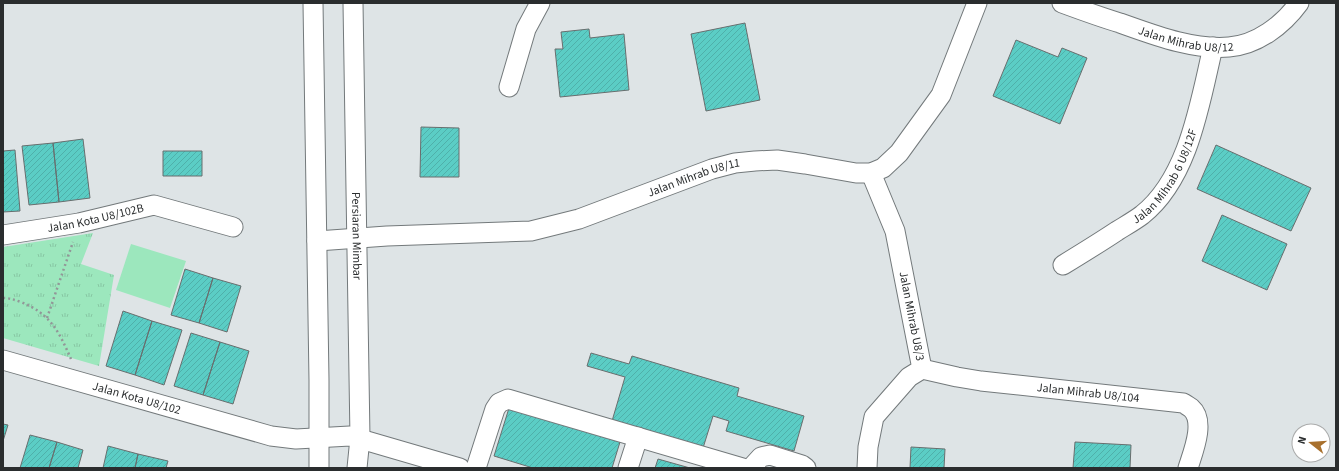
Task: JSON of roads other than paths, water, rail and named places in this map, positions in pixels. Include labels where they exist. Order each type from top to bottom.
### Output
[{"type":"street","points":[[312,3],[317,241],[319,468]]},
{"type":"street","name":"Persiaran Mimbar","points":[[353,3],[360,438],[357,468]]},
{"type":"street","points":[[509,87],[526,29],[540,3]]},
{"type":"street","points":[[871,173],[883,168],[899,153],[941,95],[977,3]]},
{"type":"street","name":"Jalan Mihrab U8/12","points":[[1062,3],[1169,39],[1188,44],[1213,47],[1230,47],[1240,45],[1264,35],[1285,19],[1299,3]]},
{"type":"street","name":"Jalan Mihrab 6 U8/12F","points":[[1063,265],[1142,215],[1164,193],[1179,165],[1190,138],[1213,47]]},
{"type":"street","name":"Jalan Mihrab U8/11","points":[[317,241],[531,231],[579,219],[712,169],[735,163],[777,160],[856,173],[871,173]]},
{"type":"street","name":"Jalan Mihrab U8/3","points":[[868,468],[868,447],[874,417],[909,377],[922,369],[895,231],[871,173]]},
{"type":"street","name":"Jalan Kota U8/102B","points":[[3,235],[79,223],[154,205],[233,227]]},
{"type":"street","name":"Jalan Kota U8/102","points":[[3,360],[271,436],[296,440],[345,436],[360,438],[460,468]]},
{"type":"street","name":"Jalan Mihrab U8/104","points":[[922,369],[981,381],[1183,402],[1192,408],[1199,426],[1188,468]]},
{"type":"street","points":[[476,468],[495,408],[499,403],[508,399],[743,468]]},
{"type":"street","points":[[628,468],[638,437]]},
{"type":"street","points":[[751,468],[761,457],[770,454],[802,465],[806,468]]}]
